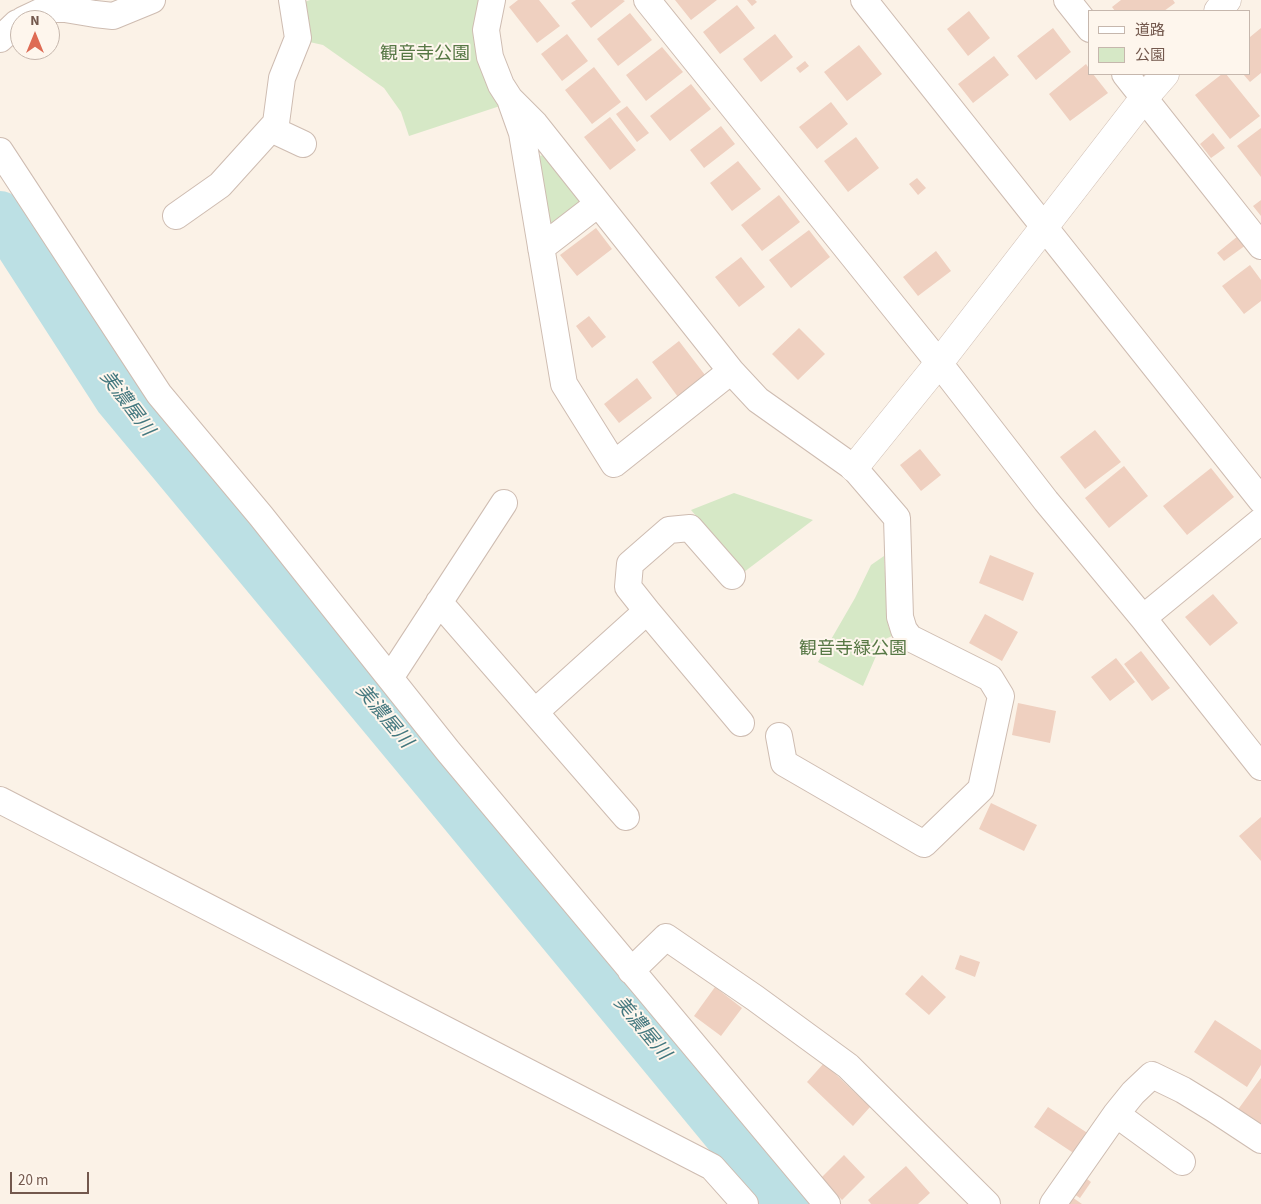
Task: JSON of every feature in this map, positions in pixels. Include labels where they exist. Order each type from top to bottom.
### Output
[{"type":"street","points":[[46,10],[65,9],[114,16],[152,0]]},
{"type":"street","points":[[176,216],[220,185],[276,123],[282,78],[298,38],[292,0]]},
{"type":"street","points":[[492,0],[486,30],[490,57],[501,85],[510,99],[535,124],[731,372],[758,400],[854,468],[897,518],[900,617],[904,630],[910,638],[990,678],[1001,696],[981,789],[924,844],[784,763],[779,736]]},
{"type":"street","points":[[647,0],[939,363],[1046,501],[1143,618],[1261,768]]},
{"type":"street","points":[[864,0],[1261,500]]},
{"type":"street","points":[[1067,0],[1088,26]]},
{"type":"street","points":[[1219,10],[1227,0]]},
{"type":"street","points":[[0,39],[10,30]]},
{"type":"street","points":[[1126,75],[1261,246]]},
{"type":"street","points":[[854,468],[939,363],[1144,98],[1164,75]]},
{"type":"street","points":[[510,99],[522,133],[564,384],[614,464],[731,372]]},
{"type":"street","points":[[271,129],[303,144]]},
{"type":"street","points":[[0,151],[159,394],[261,516],[448,752],[827,1204]]},
{"type":"street","points":[[541,248],[598,204]]},
{"type":"street","points":[[390,678],[504,503]]},
{"type":"street","points":[[1143,618],[1261,521]]},
{"type":"street","points":[[732,576],[690,528],[669,530],[630,564],[628,587],[741,723]]},
{"type":"street","points":[[439,602],[626,817]]},
{"type":"street","points":[[535,712],[647,612]]},
{"type":"street","points":[[0,800],[712,1167],[745,1204]]},
{"type":"street","points":[[631,971],[666,937],[755,998],[848,1066],[987,1204]]},
{"type":"street","points":[[1053,1204],[1116,1114],[1133,1093],[1152,1075],[1183,1090],[1261,1140]]},
{"type":"street","points":[[1116,1114],[1182,1162]]},
{"type":"green space","name":"観音寺公園","points":[[310,0],[482,0],[500,106],[409,136],[401,112],[384,88],[323,45],[305,41],[299,4]]},
{"type":"green space","points":[[547,155],[580,194],[579,208],[547,232],[536,156]]},
{"type":"green space","points":[[734,493],[813,520],[744,572],[691,510]]},
{"type":"green space","name":"観音寺緑公園","points":[[884,556],[888,625],[892,636],[883,640],[863,686],[818,662],[855,598],[871,565]]},
{"type":"building","points":[[518,0],[539,0],[560,26],[537,43],[509,7]]},
{"type":"building","points":[[576,0],[625,1],[591,28],[571,3]]},
{"type":"building","points":[[675,0],[717,0],[691,20]]},
{"type":"building","points":[[747,0],[755,0],[757,2],[752,6]]},
{"type":"building","points":[[1121,0],[1173,0],[1175,3],[1165,10],[1114,10],[1112,7]]},
{"type":"building","points":[[737,5],[755,28],[720,54],[703,32]]},
{"type":"building","points":[[969,11],[990,38],[968,56],[947,29]]},
{"type":"building","points":[[630,13],[652,40],[618,66],[597,39]]},
{"type":"building","points":[[1053,28],[1071,52],[1036,80],[1017,56]]},
{"type":"building","points":[[1261,28],[1261,73],[1250,82],[1244,75],[1251,75],[1251,36]]},
{"type":"building","points":[[567,34],[588,61],[562,81],[541,54]]},
{"type":"building","points":[[775,34],[793,57],[761,82],[743,59]]},
{"type":"building","points":[[859,45],[882,74],[847,101],[824,72]]},
{"type":"building","points":[[662,47],[683,72],[646,101],[626,75]]},
{"type":"building","points":[[994,56],[1009,75],[973,103],[958,84]]},
{"type":"building","points":[[805,61],[809,66],[800,73],[796,68]]},
{"type":"building","points":[[1086,64],[1088,75],[1094,75],[1108,93],[1070,121],[1049,94]]},
{"type":"building","points":[[594,67],[621,102],[592,124],[565,90]]},
{"type":"building","points":[[1221,75],[1227,75],[1260,116],[1230,139],[1195,95]]},
{"type":"building","points":[[691,84],[711,109],[670,141],[650,116]]},
{"type":"building","points":[[831,102],[848,124],[817,149],[799,127]]},
{"type":"building","points":[[627,106],[649,133],[637,142],[616,114]]},
{"type":"building","points":[[610,117],[636,150],[610,170],[584,137]]},
{"type":"building","points":[[721,126],[735,144],[704,168],[690,150]]},
{"type":"building","points":[[1261,128],[1261,177],[1237,146]]},
{"type":"building","points":[[1213,133],[1225,148],[1211,158],[1200,144]]},
{"type":"building","points":[[856,137],[879,168],[848,192],[824,161]]},
{"type":"building","points":[[738,161],[761,189],[732,211],[710,183]]},
{"type":"building","points":[[917,178],[926,188],[918,195],[909,184]]},
{"type":"building","points":[[779,195],[800,222],[762,251],[741,225]]},
{"type":"building","points":[[1261,200],[1261,216],[1253,206]]},
{"type":"building","points":[[596,228],[612,249],[577,276],[560,255]]},
{"type":"building","points":[[809,230],[830,257],[791,288],[769,260]]},
{"type":"building","points":[[1238,236],[1246,245],[1224,261],[1217,253]]},
{"type":"building","points":[[936,251],[951,271],[918,296],[903,277]]},
{"type":"building","points":[[741,257],[765,287],[739,307],[715,277]]},
{"type":"building","points":[[1250,265],[1261,280],[1261,301],[1244,314],[1222,286]]},
{"type":"building","points":[[589,316],[606,337],[592,348],[576,326]]},
{"type":"building","points":[[799,328],[825,354],[798,380],[772,354]]},
{"type":"building","points":[[679,341],[705,375],[678,397],[652,362]]},
{"type":"building","points":[[637,378],[652,398],[619,423],[604,404]]},
{"type":"building","points":[[1095,430],[1121,462],[1085,489],[1060,457]]},
{"type":"building","points":[[920,449],[941,475],[921,491],[900,465]]},
{"type":"building","points":[[1124,466],[1148,496],[1109,528],[1085,498]]},
{"type":"building","points":[[1211,468],[1234,497],[1187,535],[1163,506]]},
{"type":"building","points":[[990,555],[1034,573],[1023,601],[979,583]]},
{"type":"building","points":[[1213,594],[1238,623],[1210,646],[1185,617]]},
{"type":"building","points":[[985,614],[1018,632],[1002,661],[969,643]]},
{"type":"building","points":[[1141,651],[1170,688],[1152,701],[1124,664]]},
{"type":"building","points":[[1116,658],[1135,682],[1110,701],[1091,677]]},
{"type":"building","points":[[1018,703],[1056,711],[1050,743],[1012,735]]},
{"type":"building","points":[[991,803],[1037,825],[1024,851],[979,829]]},
{"type":"building","points":[[1261,817],[1261,861],[1239,836]]},
{"type":"building","points":[[960,955],[980,962],[975,977],[955,969]]},
{"type":"building","points":[[922,975],[946,997],[929,1015],[905,994]]},
{"type":"building","points":[[715,987],[742,1008],[721,1036],[694,1016]]},
{"type":"building","points":[[1215,1020],[1261,1050],[1261,1065],[1247,1087],[1194,1052]]},
{"type":"building","points":[[824,1063],[870,1107],[853,1126],[807,1082]]},
{"type":"building","points":[[1261,1078],[1261,1134],[1234,1115]]},
{"type":"building","points":[[1048,1107],[1092,1136],[1078,1156],[1034,1127]]},
{"type":"building","points":[[844,1155],[865,1177],[842,1200],[821,1178]]},
{"type":"building","points":[[906,1166],[930,1193],[918,1204],[871,1204],[868,1200]]},
{"type":"building","points":[[1083,1176],[1091,1182],[1080,1198],[1071,1192]]},
{"type":"building","points":[[1069,1195],[1082,1204],[1063,1204]]},
{"type":"waterway","name":"美濃屋川","points":[[0,215],[118,398],[787,1204]]}]
